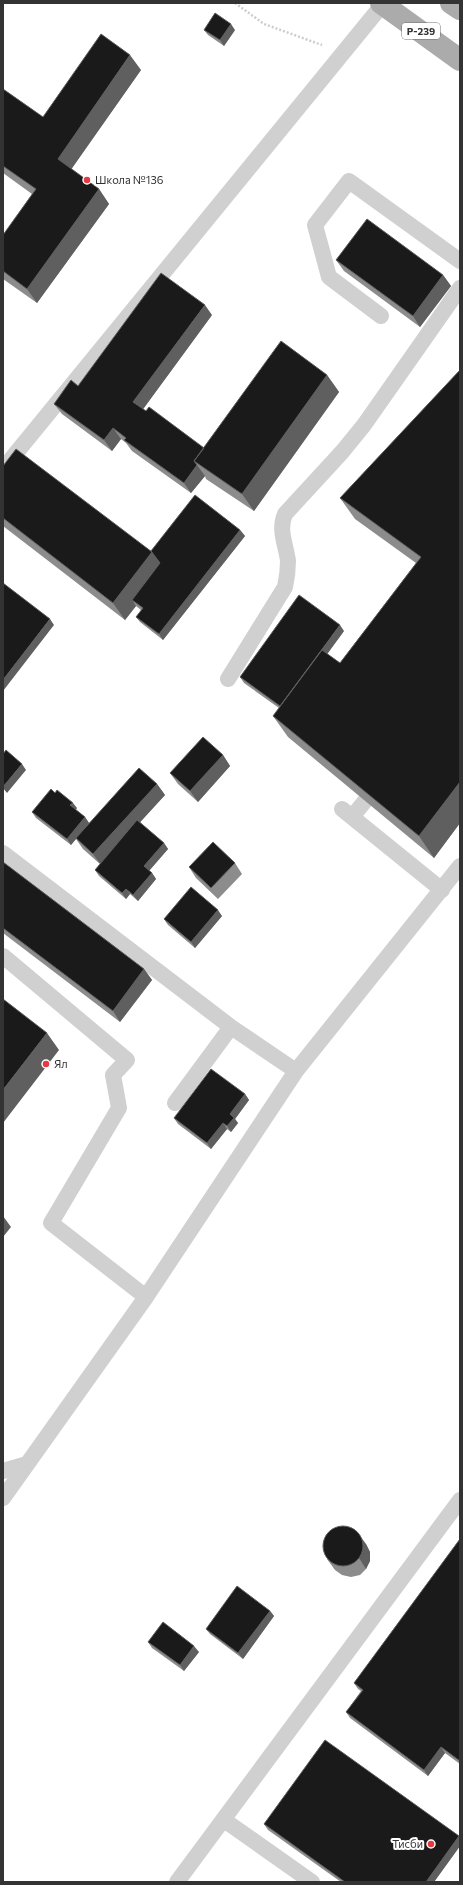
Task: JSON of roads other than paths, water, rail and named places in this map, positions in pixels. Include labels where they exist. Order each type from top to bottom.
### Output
[{"type":"main road","points":[[451,3],[460,9]]},
{"type":"main road","name":"Р-239","points":[[382,4],[460,60]]},
{"type":"lane","points":[[3,469],[344,54],[382,4]]},
{"type":"lane","points":[[381,316],[329,277],[315,225],[349,181],[460,260]]},
{"type":"lane","points":[[228,679],[285,587],[288,574],[288,561],[282,532],[282,522],[285,514],[360,430],[460,288]]},
{"type":"lane","points":[[365,800],[347,813],[442,890]]},
{"type":"lane","points":[[3,853],[231,1027],[296,1071]]},
{"type":"lane","points":[[3,1498],[146,1297],[296,1071],[460,866]]},
{"type":"lane","points":[[3,956],[127,1060],[113,1075],[119,1108],[51,1223],[146,1297]]},
{"type":"lane","points":[[175,1103],[231,1027]]},
{"type":"lane","points":[[3,1471],[28,1464]]},
{"type":"lane","points":[[177,1882],[460,1500]]},
{"type":"lane","points":[[224,1820],[312,1882]]},
{"type":"place","name":"Школа №136","points":[[87,180]]},
{"type":"place","name":"Ял","points":[[46,1064]]},
{"type":"place","name":"Тисби","points":[[431,1844]]}]
